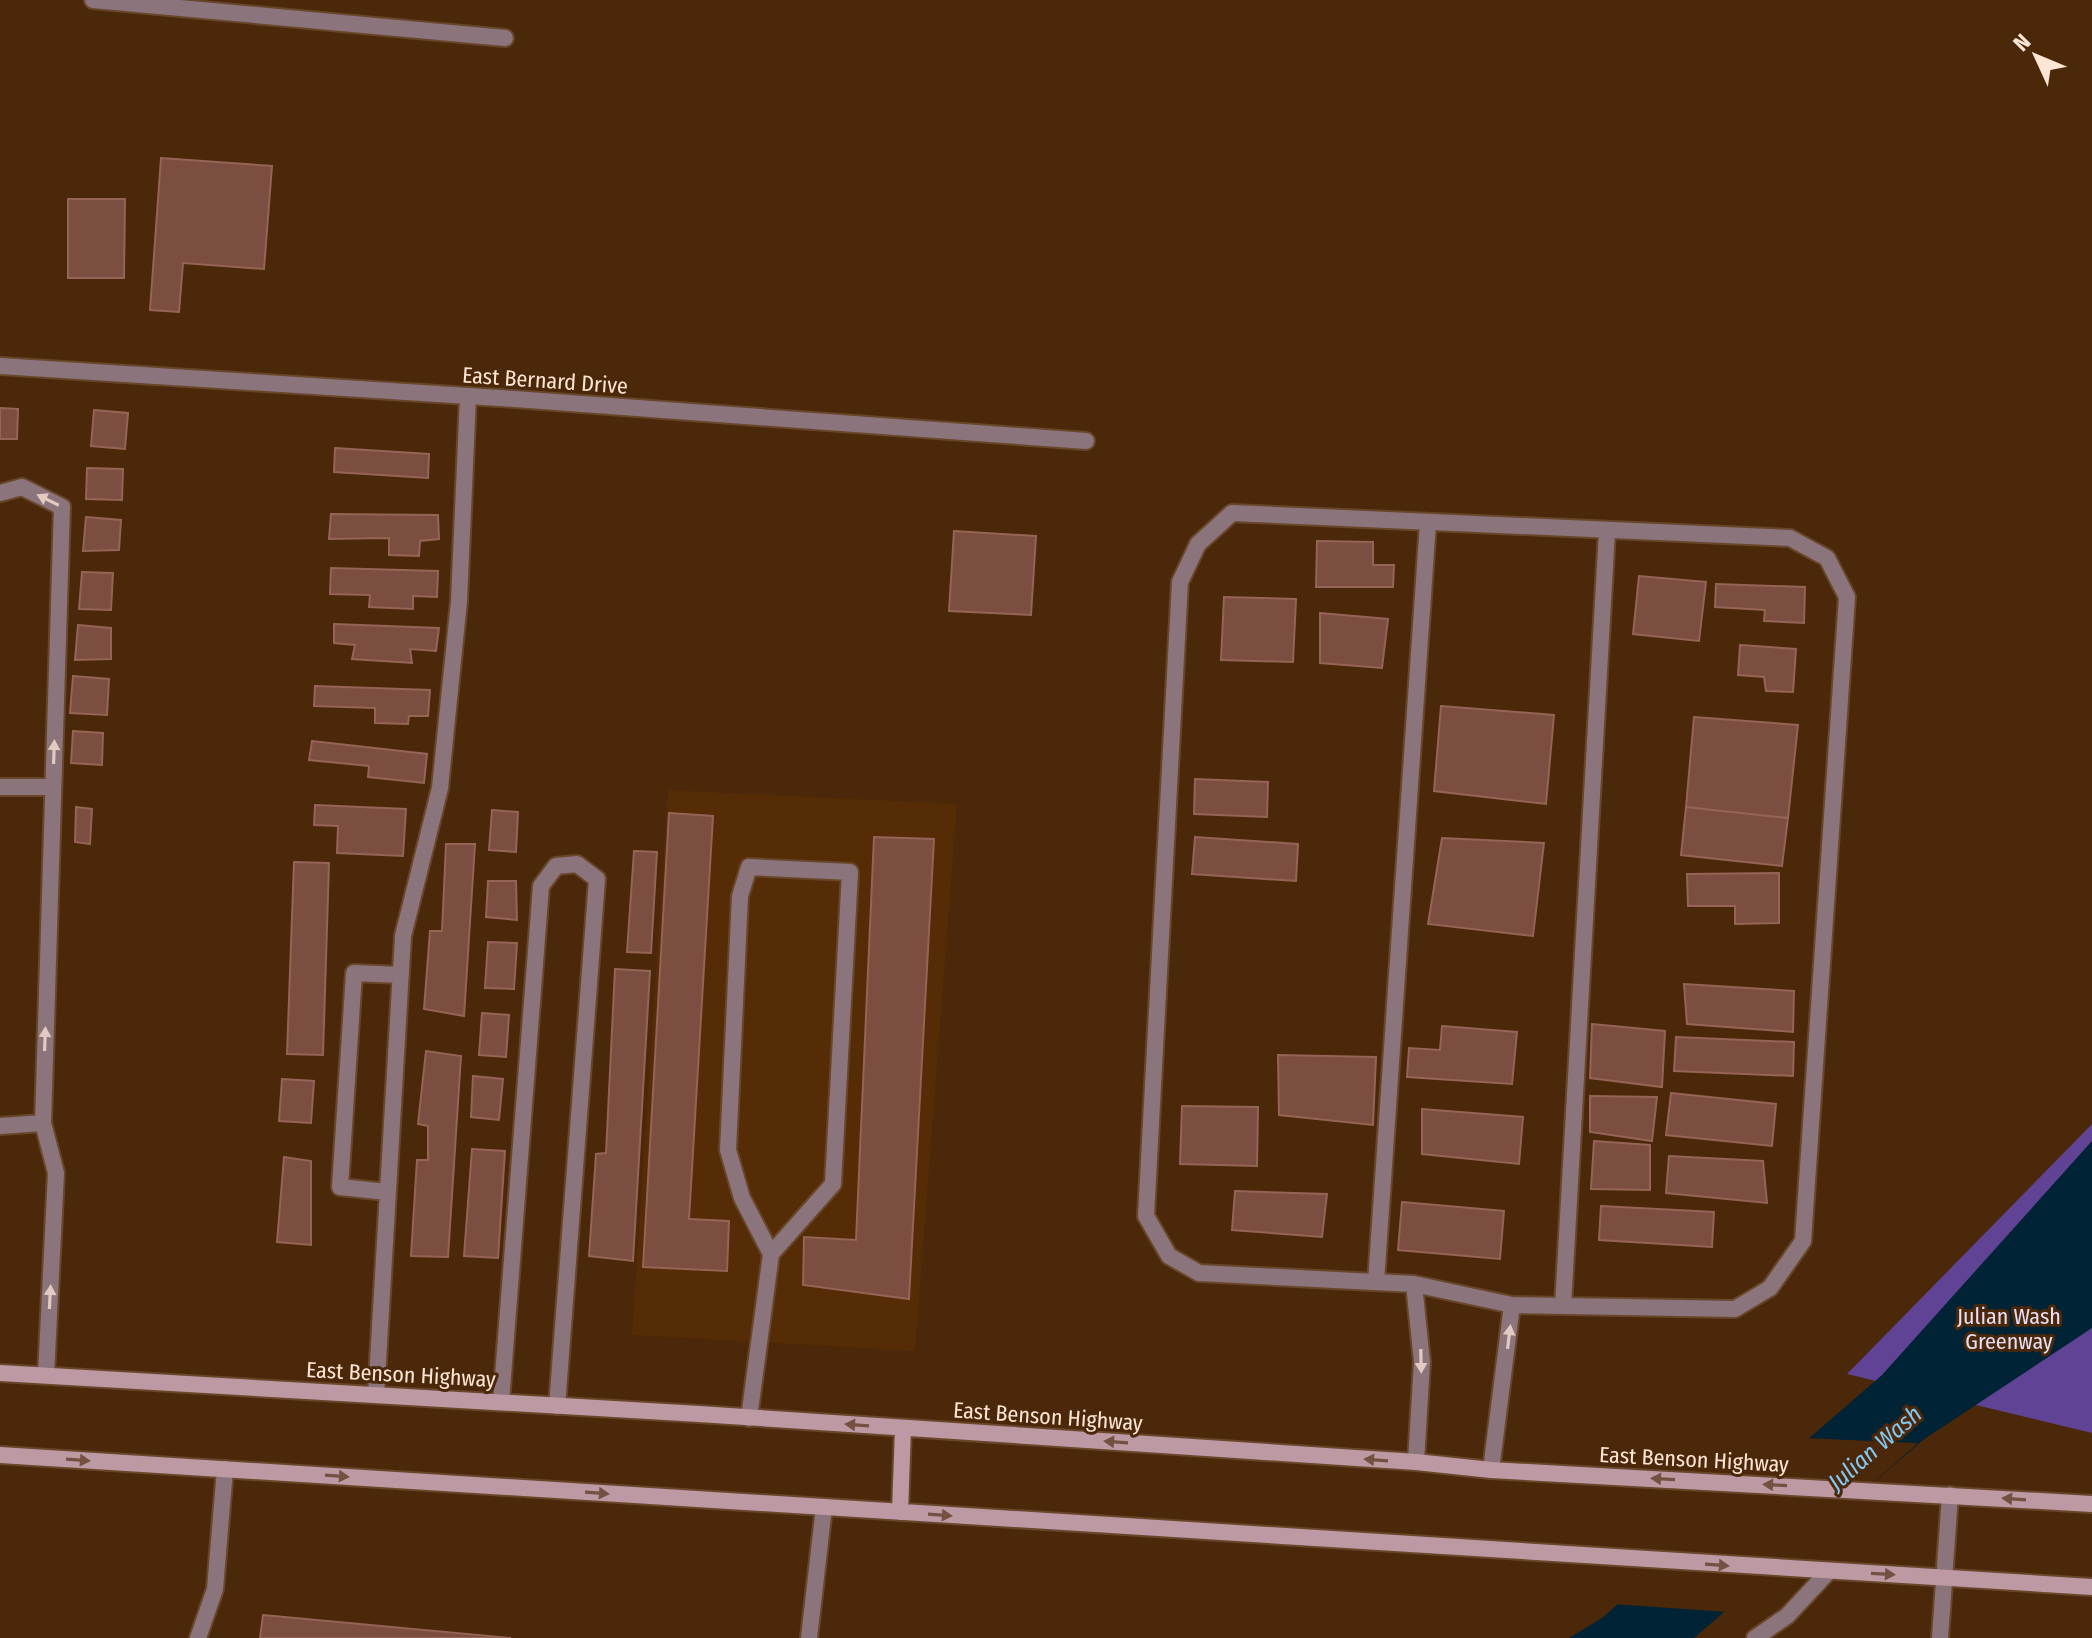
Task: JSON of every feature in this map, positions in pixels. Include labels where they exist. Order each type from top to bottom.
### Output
[{"type":"main road","name":"East Benson Highway","points":[[0,1373],[903,1428],[1416,1462],[1491,1470],[2092,1504]]},
{"type":"main road","points":[[900,1512],[903,1428]]},
{"type":"main road","points":[[0,1455],[2092,1587]]},
{"type":"street","points":[[93,0],[505,38]]},
{"type":"street","name":"East Bernard Drive","points":[[0,366],[1086,441]]},
{"type":"street","points":[[376,1395],[403,936],[440,788],[459,601],[468,396]]},
{"type":"street","points":[[0,493],[22,487],[62,507],[43,1123],[56,1173],[46,1375]]},
{"type":"street","points":[[1232,513],[1428,522],[1790,538],[1827,558],[1847,597],[1803,1241],[1770,1288],[1735,1309],[1512,1305],[1414,1284],[1199,1273],[1169,1256],[1146,1216],[1180,582],[1198,544],[1232,513]]},
{"type":"street","points":[[1376,1282],[1428,522]]},
{"type":"street","points":[[1563,1306],[1607,531]]},
{"type":"street","points":[[0,787],[53,787]]},
{"type":"street","points":[[501,1402],[541,886],[556,866],[577,864],[597,879],[557,1406]]},
{"type":"street","points":[[749,1418],[771,1254],[833,1184],[850,872],[749,867],[740,896],[728,1150],[742,1198],[771,1254]]},
{"type":"street","points":[[387,1192],[340,1187],[354,973],[401,975]]},
{"type":"street","points":[[0,1126],[43,1123]]},
{"type":"street","points":[[1414,1284],[1422,1362],[1416,1462]]},
{"type":"street","points":[[1491,1470],[1512,1305]]},
{"type":"street","points":[[198,1638],[215,1589],[225,1469]]},
{"type":"street","points":[[1940,1638],[1950,1495]]},
{"type":"street","points":[[809,1638],[824,1507]]},
{"type":"street","points":[[1755,1638],[1787,1616],[1829,1571]]},
{"type":"shaded area","points":[[668,790],[957,804],[915,1351],[632,1335]]},
{"type":"green space","name":"Julian Wash Greenway","points":[[2092,1124],[2092,1433],[1847,1374]]},
{"type":"water","name":"Julian Wash","points":[[2092,1141],[2092,1328],[1923,1440],[1694,1638],[1569,1638],[1602,1618],[1882,1375]]},
{"type":"pier","points":[[1803,1438],[1918,1443],[1728,1612],[1612,1604]]},
{"type":"building","points":[[161,158],[272,166],[264,269],[183,263],[179,312],[150,310]]},
{"type":"building","points":[[68,199],[125,199],[124,278],[68,278]]},
{"type":"building","points":[[0,408],[18,409],[17,439],[0,439]]},
{"type":"building","points":[[94,410],[128,413],[125,449],[91,446]]},
{"type":"building","points":[[335,448],[429,454],[428,478],[334,472]]},
{"type":"building","points":[[87,468],[123,469],[122,500],[86,499]]},
{"type":"building","points":[[331,514],[438,515],[439,539],[420,541],[419,556],[389,555],[389,538],[329,539]]},
{"type":"building","points":[[86,517],[121,520],[119,550],[83,551]]},
{"type":"building","points":[[954,531],[1036,536],[1031,615],[949,611]]},
{"type":"building","points":[[1317,541],[1373,542],[1373,565],[1394,565],[1393,587],[1316,587]]},
{"type":"building","points":[[331,568],[438,571],[437,597],[413,596],[413,609],[369,607],[370,595],[330,594]]},
{"type":"building","points":[[82,572],[113,573],[111,610],[79,609]]},
{"type":"building","points":[[1639,576],[1706,582],[1699,641],[1633,634]]},
{"type":"building","points":[[1716,584],[1805,587],[1804,623],[1764,621],[1765,610],[1715,607]]},
{"type":"building","points":[[1224,597],[1296,599],[1293,662],[1221,660]]},
{"type":"building","points":[[1320,613],[1388,619],[1382,668],[1320,663]]},
{"type":"building","points":[[334,624],[439,628],[436,651],[410,649],[412,663],[352,659],[355,645],[334,643]]},
{"type":"building","points":[[78,625],[111,628],[111,659],[75,660]]},
{"type":"building","points":[[1740,645],[1796,649],[1793,692],[1766,691],[1764,677],[1738,675]]},
{"type":"building","points":[[73,676],[109,679],[107,715],[70,713]]},
{"type":"building","points":[[315,686],[430,690],[428,716],[409,716],[408,724],[375,723],[375,708],[314,706]]},
{"type":"building","points":[[1441,706],[1554,715],[1546,804],[1434,791]]},
{"type":"building","points":[[1694,717],[1798,725],[1788,818],[1686,807]]},
{"type":"building","points":[[73,731],[103,733],[102,765],[71,763]]},
{"type":"building","points":[[312,741],[427,754],[424,783],[368,777],[369,766],[309,760]]},
{"type":"building","points":[[1195,779],[1268,782],[1267,817],[1194,814]]},
{"type":"building","points":[[315,805],[406,809],[403,856],[337,853],[338,826],[314,825]]},
{"type":"building","points":[[76,807],[92,809],[90,844],[75,842]]},
{"type":"building","points":[[1686,807],[1788,818],[1782,866],[1681,855]]},
{"type":"building","points":[[492,810],[518,812],[516,852],[489,850]]},
{"type":"building","points":[[669,813],[713,816],[689,1219],[729,1221],[727,1271],[643,1267]]},
{"type":"building","points":[[874,837],[934,839],[909,1299],[803,1285],[804,1237],[856,1240]]},
{"type":"building","points":[[1195,837],[1298,844],[1296,881],[1192,874]]},
{"type":"building","points":[[1442,838],[1544,843],[1533,936],[1428,924]]},
{"type":"building","points":[[446,844],[475,844],[464,1016],[424,1009],[430,931],[442,931]]},
{"type":"building","points":[[634,851],[657,852],[651,953],[627,952]]},
{"type":"building","points":[[294,862],[329,863],[323,1055],[287,1054]]},
{"type":"building","points":[[1779,873],[1779,923],[1735,924],[1735,906],[1688,906],[1687,874]]},
{"type":"building","points":[[488,881],[516,881],[517,920],[486,917]]},
{"type":"building","points":[[488,942],[517,943],[514,989],[485,988]]},
{"type":"building","points":[[615,969],[650,971],[633,1261],[589,1256],[596,1154],[606,1153]]},
{"type":"building","points":[[1684,984],[1794,991],[1793,1032],[1687,1024]]},
{"type":"building","points":[[482,1013],[509,1015],[506,1057],[479,1055]]},
{"type":"building","points":[[1592,1024],[1665,1031],[1662,1087],[1590,1078]]},
{"type":"building","points":[[1442,1026],[1517,1032],[1512,1084],[1407,1077],[1409,1048],[1440,1050]]},
{"type":"building","points":[[1676,1037],[1794,1042],[1793,1076],[1674,1071]]},
{"type":"building","points":[[426,1051],[461,1056],[448,1257],[411,1256],[417,1160],[428,1160],[428,1126],[418,1124]]},
{"type":"building","points":[[1278,1055],[1376,1057],[1373,1125],[1279,1115]]},
{"type":"building","points":[[473,1076],[503,1079],[499,1120],[471,1117]]},
{"type":"building","points":[[282,1079],[314,1081],[311,1123],[279,1121]]},
{"type":"building","points":[[1671,1093],[1776,1104],[1772,1146],[1666,1135]]},
{"type":"building","points":[[1590,1096],[1657,1097],[1652,1141],[1590,1132]]},
{"type":"building","points":[[1182,1106],[1258,1107],[1257,1166],[1180,1164]]},
{"type":"building","points":[[1422,1109],[1523,1117],[1519,1164],[1422,1154]]},
{"type":"building","points":[[1594,1141],[1650,1145],[1650,1190],[1591,1189]]},
{"type":"building","points":[[472,1149],[505,1151],[498,1258],[464,1256]]},
{"type":"building","points":[[1669,1156],[1763,1161],[1767,1203],[1666,1193]]},
{"type":"building","points":[[284,1157],[311,1161],[311,1245],[277,1242]]},
{"type":"building","points":[[1235,1191],[1327,1194],[1322,1237],[1232,1230]]},
{"type":"building","points":[[1402,1202],[1504,1211],[1500,1259],[1398,1250]]},
{"type":"building","points":[[1601,1206],[1714,1212],[1712,1247],[1599,1240]]},
{"type":"building","points":[[263,1615],[511,1638],[260,1638]]}]
